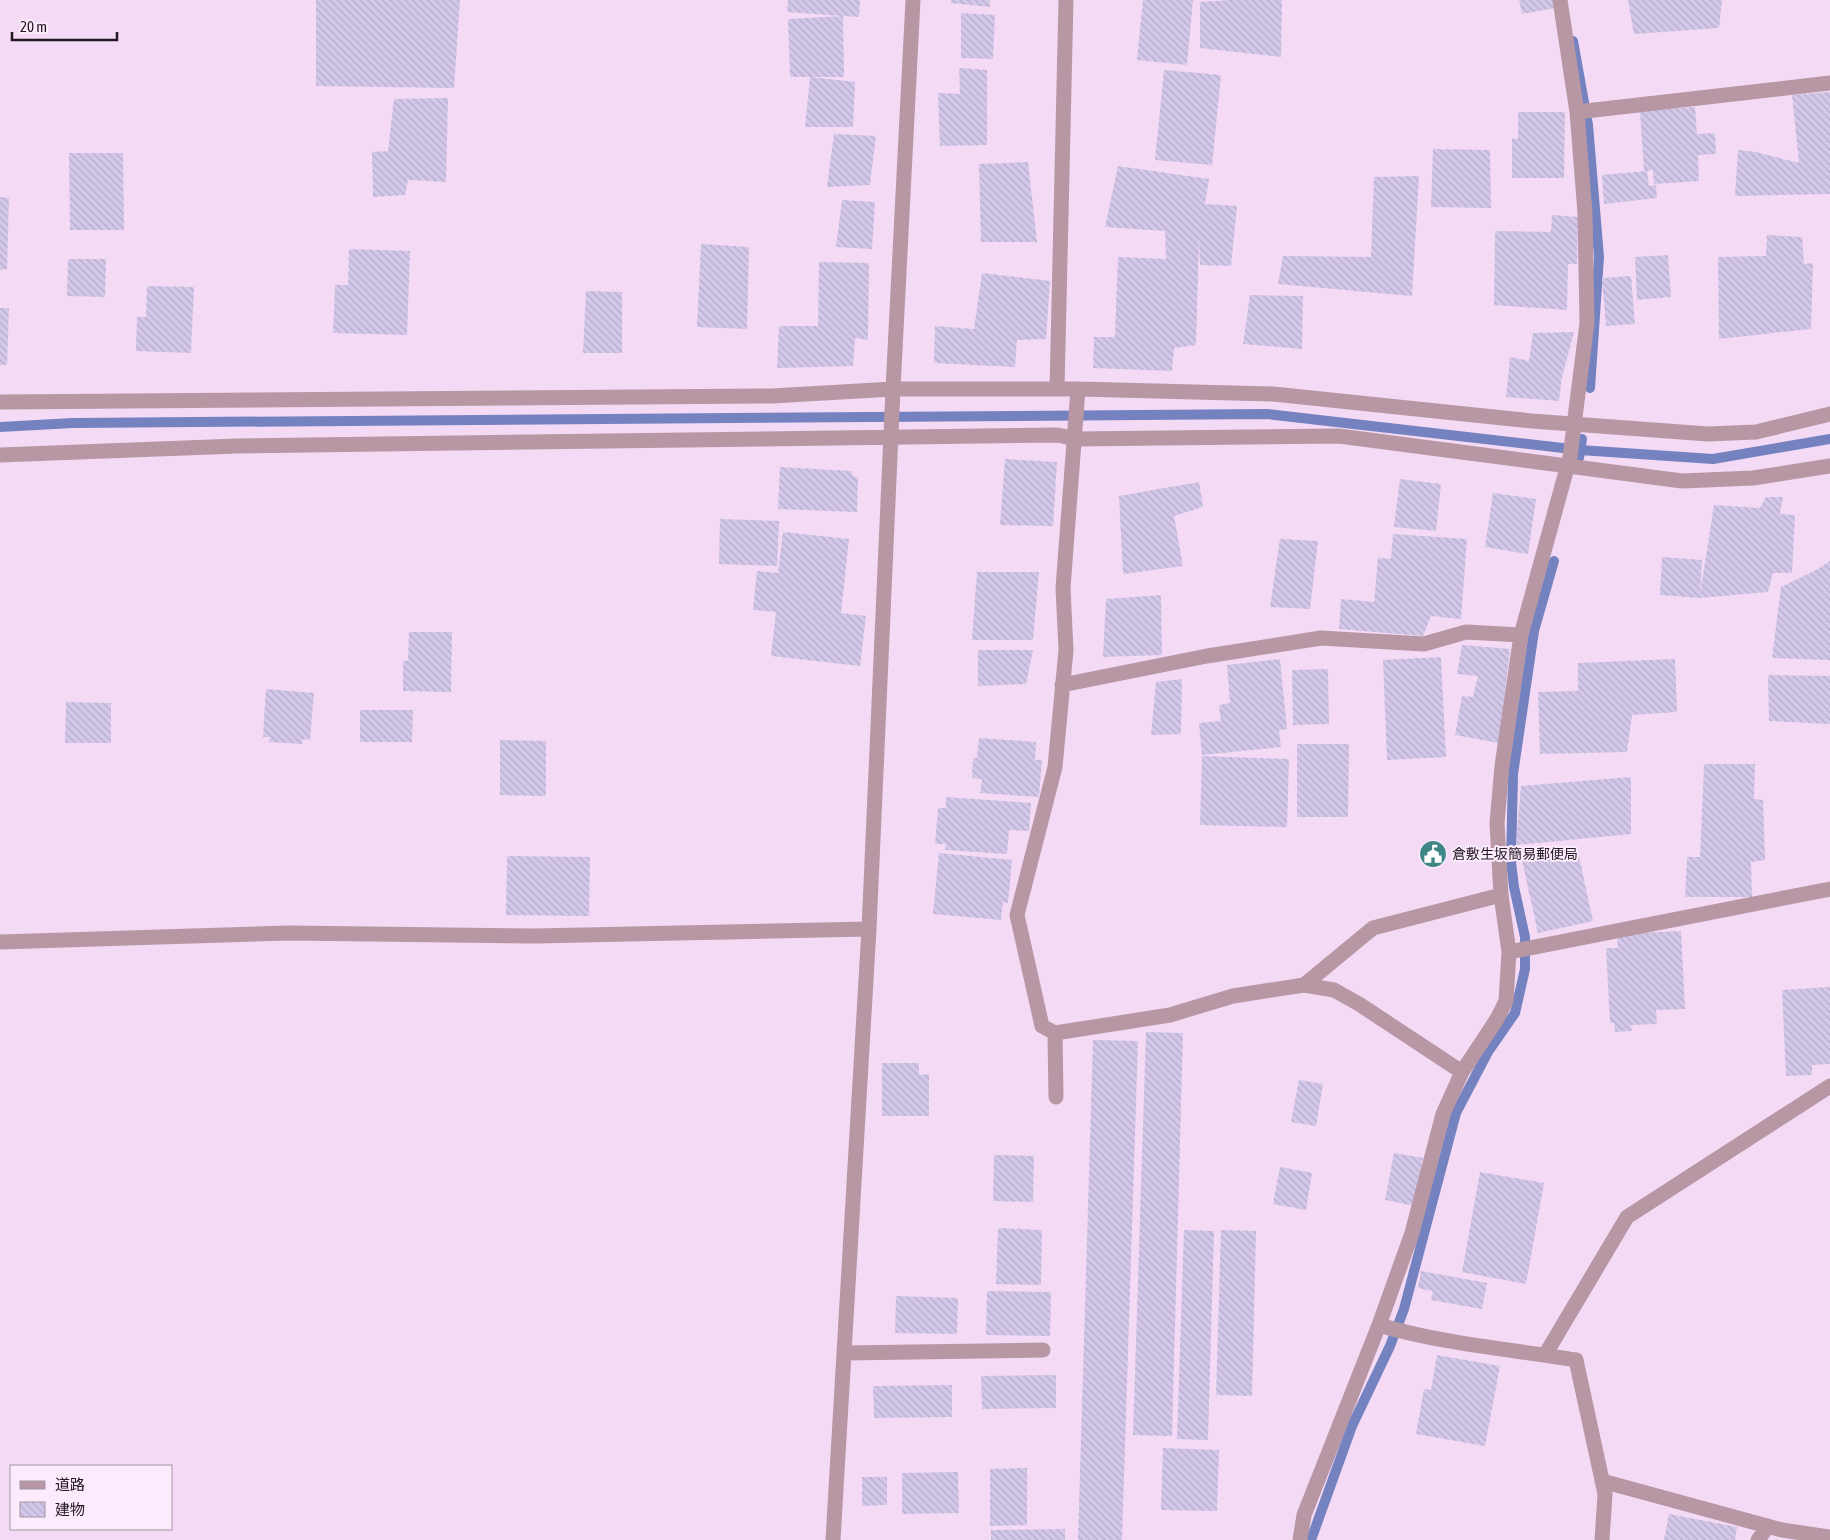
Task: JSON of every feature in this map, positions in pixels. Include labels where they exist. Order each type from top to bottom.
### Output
[{"type":"street","points":[[833,1540],[869,929],[892,405],[913,0]]},
{"type":"street","points":[[1058,389],[1066,0]]},
{"type":"street","points":[[1300,1540],[1304,1515],[1391,1328],[1412,1233],[1443,1114],[1462,1072],[1497,1019],[1506,1001],[1519,950],[1501,895],[1497,823],[1502,766],[1521,635],[1551,531],[1574,431],[1587,323],[1583,112],[1560,0]]},
{"type":"street","points":[[1583,112],[1830,83]]},
{"type":"street","points":[[0,402],[772,396],[893,389],[1078,389],[1273,394],[1574,431],[1708,434],[1756,432],[1830,414]]},
{"type":"street","points":[[1078,389],[1063,588],[1066,650],[1055,767],[1017,915],[1042,1026],[1055,1033],[1170,1015],[1233,996],[1304,984],[1334,990],[1359,1004],[1462,1072]]},
{"type":"street","points":[[0,455],[247,446],[891,430],[1058,435],[1075,439],[1339,436],[1568,462],[1682,481],[1753,478],[1830,466]]},
{"type":"street","points":[[1062,685],[1207,656],[1321,638],[1424,644],[1466,632],[1521,635]]},
{"type":"street","points":[[1519,950],[1830,889]]},
{"type":"street","points":[[1304,984],[1373,928],[1501,895]]},
{"type":"street","points":[[0,942],[289,933],[535,936],[869,929]]},
{"type":"street","points":[[1055,1033],[1056,1097]]},
{"type":"street","points":[[1545,1355],[1626,1217],[1830,1086]]},
{"type":"street","points":[[1391,1328],[1466,1344],[1576,1360],[1605,1494],[1602,1540]]},
{"type":"street","points":[[844,1353],[1043,1350]]},
{"type":"street","points":[[1602,1481],[1782,1530],[1830,1537]]},
{"type":"street","points":[[1758,1540],[1768,1526]]},
{"type":"building","points":[[316,0],[460,0],[454,88],[316,86]]},
{"type":"building","points":[[788,0],[860,0],[859,17],[787,12]]},
{"type":"building","points":[[951,0],[990,0],[990,7],[951,3]]},
{"type":"building","points":[[1143,0],[1193,0],[1187,65],[1137,60]]},
{"type":"building","points":[[1282,0],[1281,57],[1200,48],[1200,2]]},
{"type":"building","points":[[1519,0],[1554,0],[1555,8],[1522,14]]},
{"type":"building","points":[[1628,0],[1722,0],[1719,28],[1634,34]]},
{"type":"building","points":[[961,13],[995,15],[993,59],[961,58]]},
{"type":"building","points":[[843,16],[844,77],[790,77],[788,19]]},
{"type":"building","points":[[959,68],[987,70],[987,145],[940,146],[938,93],[960,94]]},
{"type":"building","points":[[1164,70],[1221,75],[1212,165],[1155,160]]},
{"type":"building","points":[[810,77],[855,82],[853,127],[805,127]]},
{"type":"building","points":[[1830,92],[1830,194],[1735,196],[1738,150],[1756,152],[1799,163],[1792,95]]},
{"type":"building","points":[[448,98],[446,182],[408,180],[405,195],[373,197],[372,152],[388,151],[394,99]]},
{"type":"building","points":[[1695,107],[1697,134],[1715,133],[1716,154],[1698,155],[1699,181],[1654,184],[1653,170],[1644,171],[1640,111]]},
{"type":"building","points":[[1518,112],[1565,112],[1564,178],[1512,178],[1512,138],[1518,139]]},
{"type":"building","points":[[834,134],[876,136],[870,185],[827,187]]},
{"type":"building","points":[[1433,149],[1490,150],[1491,208],[1431,207]]},
{"type":"building","points":[[69,153],[123,153],[124,230],[70,230]]},
{"type":"building","points":[[1028,162],[1037,242],[981,242],[979,164]]},
{"type":"building","points":[[1118,166],[1209,179],[1205,204],[1237,206],[1231,266],[1200,265],[1199,238],[1196,345],[1174,348],[1172,371],[1093,368],[1094,337],[1115,337],[1118,257],[1166,259],[1165,231],[1105,227]]},
{"type":"building","points":[[1647,171],[1649,186],[1656,185],[1657,198],[1604,204],[1602,175]]},
{"type":"building","points":[[1419,176],[1412,296],[1278,284],[1283,256],[1371,257],[1374,177]]},
{"type":"building","points":[[0,197],[9,198],[7,269],[0,270]]},
{"type":"building","points":[[842,200],[875,202],[872,249],[836,247]]},
{"type":"building","points":[[1552,215],[1578,217],[1577,264],[1568,264],[1567,310],[1494,305],[1495,231],[1551,232]]},
{"type":"building","points":[[1767,235],[1802,237],[1804,264],[1813,263],[1811,329],[1719,339],[1718,257],[1766,256]]},
{"type":"building","points":[[701,244],[749,247],[747,329],[697,327]]},
{"type":"building","points":[[349,249],[410,251],[407,335],[333,333],[335,285],[348,285]]},
{"type":"building","points":[[1668,255],[1671,297],[1637,300],[1635,257]]},
{"type":"building","points":[[68,259],[106,259],[105,297],[67,296]]},
{"type":"building","points":[[819,262],[869,263],[868,340],[855,338],[853,366],[777,368],[779,326],[818,326]]},
{"type":"building","points":[[982,273],[1050,281],[1046,339],[1017,340],[1015,367],[934,363],[935,326],[974,329]]},
{"type":"building","points":[[1631,276],[1635,324],[1606,326],[1602,278]]},
{"type":"building","points":[[147,286],[194,287],[191,353],[136,351],[137,317],[146,317]]},
{"type":"building","points":[[586,291],[622,292],[622,353],[583,353]]},
{"type":"building","points":[[1250,295],[1303,296],[1302,349],[1243,344]]},
{"type":"building","points":[[0,308],[9,308],[7,365],[0,365]]},
{"type":"building","points":[[1574,332],[1562,377],[1559,401],[1506,397],[1510,357],[1529,361],[1533,333]]},
{"type":"building","points":[[1005,459],[1057,462],[1053,526],[1000,525]]},
{"type":"building","points":[[780,467],[852,471],[852,476],[858,477],[857,512],[778,509]]},
{"type":"building","points":[[1400,479],[1441,484],[1436,531],[1394,527]]},
{"type":"building","points":[[1199,482],[1203,507],[1174,516],[1183,566],[1123,574],[1119,496]]},
{"type":"building","points":[[1493,493],[1536,499],[1528,554],[1485,547]]},
{"type":"building","points":[[1766,497],[1783,497],[1780,514],[1795,515],[1792,573],[1773,573],[1768,592],[1699,598],[1660,595],[1662,557],[1702,560],[1700,594],[1714,505],[1760,508]]},
{"type":"building","points":[[720,519],[779,521],[777,566],[719,564]]},
{"type":"building","points":[[783,532],[849,539],[841,613],[866,616],[860,666],[771,656],[776,612],[753,610],[757,571],[778,573]]},
{"type":"building","points":[[1393,534],[1467,539],[1461,619],[1431,616],[1423,636],[1339,629],[1341,599],[1374,602],[1378,558],[1391,559]]},
{"type":"building","points":[[1280,539],[1318,541],[1310,609],[1270,607]]},
{"type":"building","points":[[1830,561],[1830,660],[1772,658],[1781,587]]},
{"type":"building","points":[[977,572],[1039,572],[1033,640],[972,640]]},
{"type":"building","points":[[1161,595],[1162,655],[1103,657],[1106,599]]},
{"type":"building","points":[[409,632],[452,632],[451,692],[403,691],[403,661],[408,661]]},
{"type":"building","points":[[1462,645],[1510,649],[1499,743],[1455,735],[1462,696],[1473,697],[1478,676],[1457,674]]},
{"type":"building","points":[[978,650],[1033,650],[1026,684],[978,686]]},
{"type":"building","points":[[1441,657],[1446,757],[1387,760],[1383,660]]},
{"type":"building","points":[[1280,659],[1287,729],[1279,730],[1281,747],[1202,755],[1199,723],[1221,721],[1219,705],[1230,703],[1227,665]]},
{"type":"building","points":[[1675,659],[1677,712],[1632,715],[1627,752],[1540,754],[1538,692],[1578,691],[1578,663]]},
{"type":"building","points":[[1328,669],[1329,724],[1293,725],[1292,670]]},
{"type":"building","points":[[1768,675],[1830,676],[1830,724],[1769,721]]},
{"type":"building","points":[[1182,679],[1181,734],[1151,735],[1156,682]]},
{"type":"building","points":[[266,689],[314,693],[310,740],[303,739],[302,744],[269,742],[270,737],[263,737]]},
{"type":"building","points":[[66,702],[111,703],[111,743],[65,743]]},
{"type":"building","points":[[360,710],[413,710],[412,742],[360,742]]},
{"type":"building","points":[[979,738],[1036,742],[1035,760],[1042,760],[1039,797],[980,793],[982,779],[972,778],[973,758],[977,758]]},
{"type":"building","points":[[500,740],[546,741],[546,796],[500,795]]},
{"type":"building","points":[[1297,744],[1349,744],[1348,817],[1297,817]]},
{"type":"building","points":[[1202,756],[1289,759],[1287,827],[1200,825]]},
{"type":"building","points":[[1704,764],[1755,764],[1754,799],[1763,800],[1765,860],[1751,862],[1752,897],[1685,897],[1687,857],[1700,857]]},
{"type":"building","points":[[1631,777],[1631,834],[1516,845],[1521,786]]},
{"type":"building","points":[[946,797],[1031,803],[1029,831],[1009,830],[1007,854],[945,850],[946,844],[935,844],[938,808],[946,808]]},
{"type":"building","points":[[1559,852],[1560,857],[1578,852],[1593,921],[1538,933],[1522,860]]},
{"type":"building","points":[[939,853],[1012,860],[1008,903],[1003,902],[1001,920],[933,914]]},
{"type":"building","points":[[507,856],[590,857],[589,916],[506,915]]},
{"type":"building","points":[[1681,931],[1685,1009],[1656,1010],[1657,1024],[1631,1025],[1632,1031],[1615,1032],[1614,1023],[1610,1023],[1606,948],[1618,948],[1617,934]]},
{"type":"building","points":[[1830,987],[1830,1064],[1812,1065],[1812,1075],[1786,1076],[1782,990]]},
{"type":"building","points":[[1146,1032],[1183,1033],[1172,1436],[1133,1435]]},
{"type":"building","points":[[1093,1040],[1138,1041],[1122,1540],[1078,1540]]},
{"type":"building","points":[[882,1063],[919,1063],[919,1075],[929,1074],[929,1116],[882,1116]]},
{"type":"building","points":[[1299,1080],[1323,1084],[1316,1126],[1291,1122]]},
{"type":"building","points":[[1394,1153],[1423,1158],[1415,1206],[1385,1200]]},
{"type":"building","points":[[994,1155],[1034,1156],[1033,1202],[993,1201]]},
{"type":"building","points":[[1280,1167],[1312,1173],[1306,1210],[1273,1204]]},
{"type":"building","points":[[1480,1172],[1544,1183],[1526,1284],[1462,1272]]},
{"type":"building","points":[[998,1228],[1042,1230],[1041,1285],[996,1284]]},
{"type":"building","points":[[1184,1230],[1214,1231],[1208,1440],[1177,1439]]},
{"type":"building","points":[[1221,1230],[1256,1231],[1252,1396],[1216,1395]]},
{"type":"building","points":[[1421,1271],[1487,1283],[1482,1309],[1431,1300],[1433,1291],[1418,1288]]},
{"type":"building","points":[[987,1291],[1051,1292],[1050,1336],[986,1335]]},
{"type":"building","points":[[896,1296],[958,1298],[957,1334],[895,1333]]},
{"type":"building","points":[[1437,1355],[1500,1366],[1485,1446],[1416,1434],[1424,1389],[1431,1390]]},
{"type":"building","points":[[1056,1375],[1056,1408],[982,1409],[981,1376]]},
{"type":"building","points":[[952,1385],[952,1417],[874,1418],[873,1386]]},
{"type":"building","points":[[1163,1448],[1219,1450],[1217,1511],[1161,1510]]},
{"type":"building","points":[[1027,1468],[1027,1525],[990,1526],[990,1469]]},
{"type":"building","points":[[958,1472],[959,1513],[902,1514],[902,1473]]},
{"type":"building","points":[[862,1477],[887,1477],[887,1505],[862,1506]]},
{"type":"building","points":[[1669,1514],[1737,1527],[1735,1540],[1664,1540]]},
{"type":"building","points":[[1065,1529],[1065,1540],[991,1540],[991,1530]]},
{"type":"waterway","points":[[1573,41],[1588,125],[1599,257],[1590,388]]},
{"type":"waterway","points":[[0,427],[73,423],[1267,414],[1580,450],[1713,459],[1830,439]]},
{"type":"waterway","points":[[1579,458],[1582,439]]},
{"type":"waterway","points":[[1311,1540],[1352,1426],[1390,1346],[1404,1309],[1456,1113],[1488,1052],[1515,1013],[1525,969],[1525,937],[1514,887],[1511,862],[1513,774],[1534,631],[1554,561]]},
{"type":"place","name":"倉敷生坂簡易郵便局","points":[[1433,854]]}]
